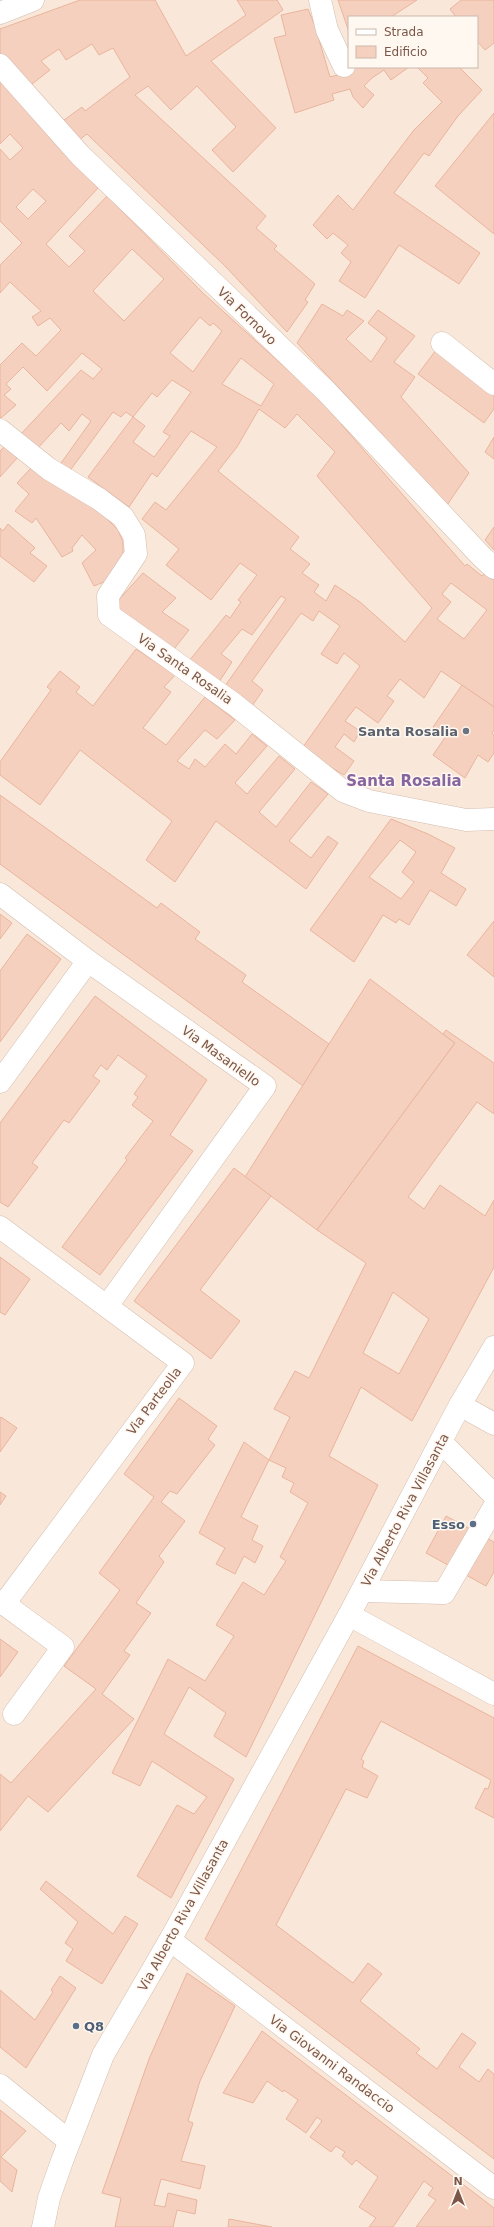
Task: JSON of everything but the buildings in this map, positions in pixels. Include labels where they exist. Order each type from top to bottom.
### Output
[{"type":"street","points":[[0,13],[33,0]]},
{"type":"street","points":[[320,0],[327,30],[344,66]]},
{"type":"street","name":"Via Fornovo","points":[[0,65],[80,155],[326,391],[494,568]]},
{"type":"street","points":[[442,343],[494,384]]},
{"type":"street","name":"Via Santa Rosalia","points":[[0,430],[49,468],[99,499],[123,518],[134,535],[136,554],[108,596],[109,615],[234,704],[343,791],[369,801],[459,818],[494,819]]},
{"type":"street","name":"Via Masaniello","points":[[0,894],[88,961],[265,1086],[107,1306]]},
{"type":"street","points":[[0,1082],[88,961]]},
{"type":"street","name":"Via Parteolla","points":[[0,1228],[183,1363],[2,1602],[63,1648],[14,1714]]},
{"type":"street","name":"Via Alberto Riva Villasanta","points":[[43,2227],[49,2198],[68,2141],[103,2055],[170,1940],[349,1615],[460,1405],[494,1347]]},
{"type":"street","points":[[460,1405],[494,1424]]},
{"type":"street","points":[[441,1442],[494,1494]]},
{"type":"street","points":[[362,1591],[444,1593],[494,1506]]},
{"type":"street","points":[[349,1615],[494,1694]]},
{"type":"street","name":"Via Giovanni Randaccio","points":[[170,1940],[494,2188]]},
{"type":"street","points":[[0,2085],[68,2141]]},
{"type":"shaded area","points":[[0,0],[494,0],[494,2227],[0,2227]]},
{"type":"place","name":"Santa Rosalia","points":[[466,731]]},
{"type":"place","name":"Esso","points":[[473,1524]]},
{"type":"place","name":"Q8","points":[[76,2026]]},
{"type":"district","name":"Santa Rosalia","points":[[404,781]]}]
